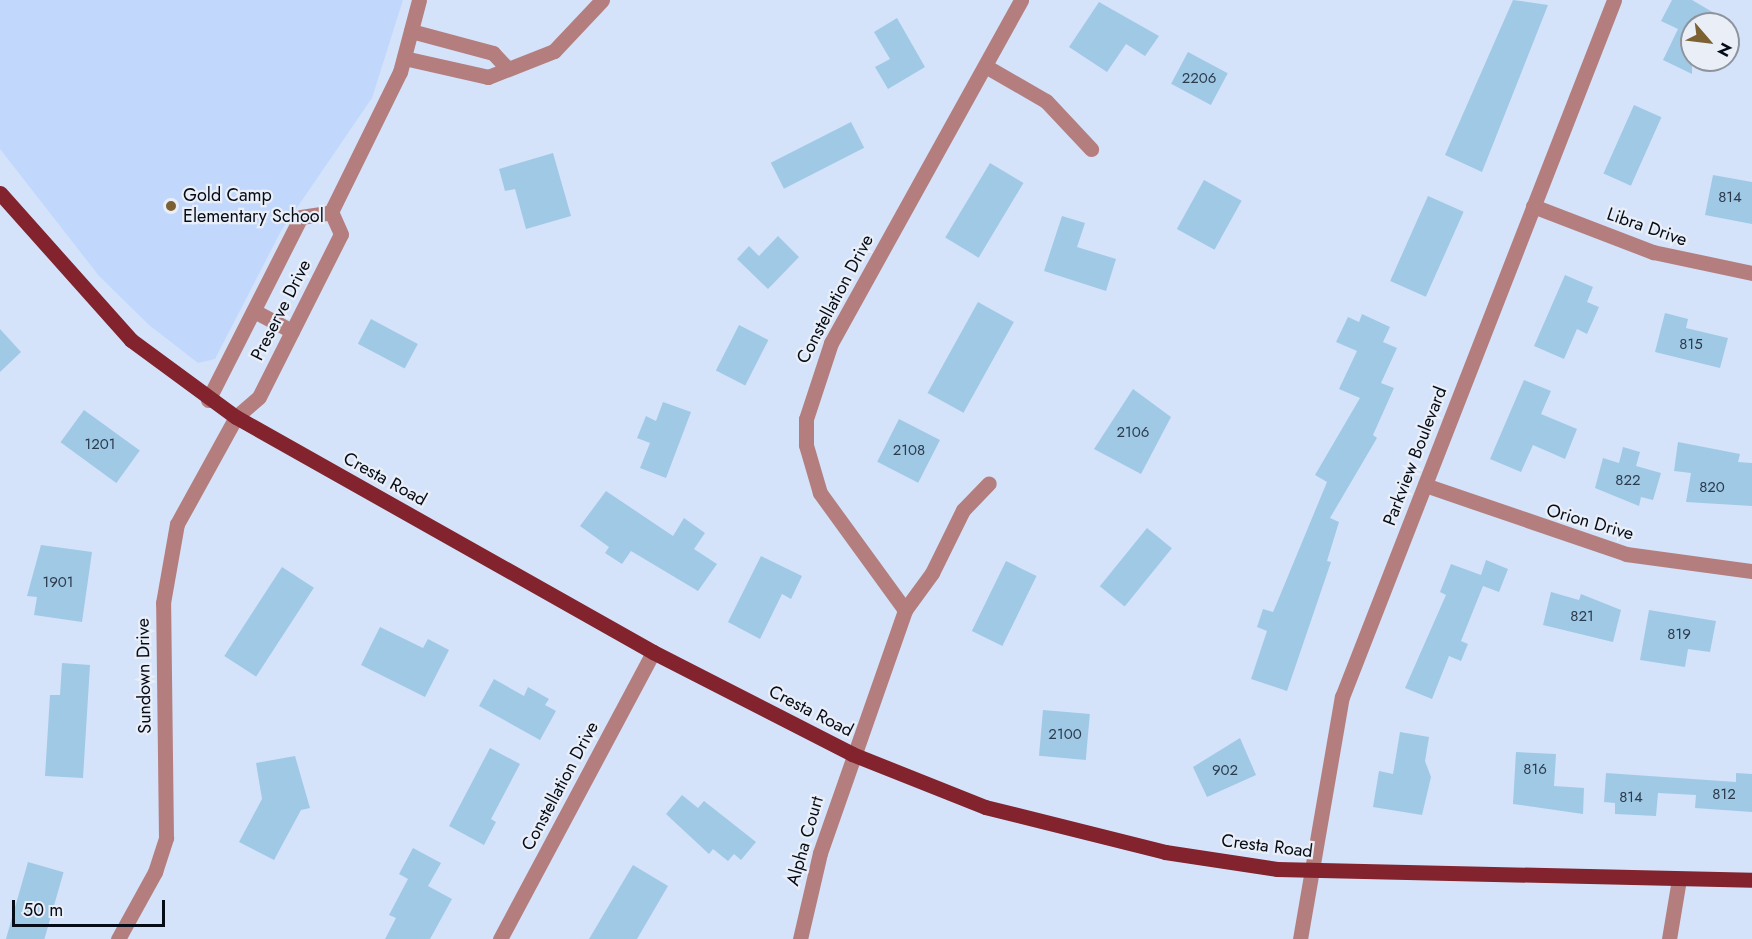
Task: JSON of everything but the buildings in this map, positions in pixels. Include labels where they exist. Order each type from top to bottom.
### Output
[{"type":"main road","name":"Cresta Road","points":[[0,193],[131,340],[208,400],[653,652],[852,754],[985,807],[1057,829],[1165,852],[1310,871],[1752,880]]},
{"type":"street","points":[[332,212],[381,118],[404,58],[419,0]]},
{"type":"street","points":[[404,58],[488,77],[506,67],[554,51],[602,0]]},
{"type":"street","name":"Constellation Drive","points":[[905,610],[820,493],[806,444],[806,419],[831,343],[987,67],[1022,0]]},
{"type":"street","name":"Parkview Boulevard","points":[[1300,939],[1334,724],[1614,0]]},
{"type":"street","points":[[411,31],[493,53],[506,67]]},
{"type":"street","points":[[987,67],[1046,101],[1091,149]]},
{"type":"street","name":"Libra Drive","points":[[1533,206],[1653,252],[1752,273]]},
{"type":"street","name":"Preserve Drive","points":[[208,400],[301,217],[332,212],[341,234],[259,397],[236,417]]},
{"type":"street","points":[[254,311],[292,331]]},
{"type":"street","name":"Sundown Drive","points":[[118,939],[155,872],[166,838],[167,560],[177,524],[236,417]]},
{"type":"street","points":[[852,754],[894,655],[905,610],[932,573],[963,510],[989,483]]},
{"type":"street","name":"Orion Drive","points":[[1425,485],[1626,554],[1752,571]]},
{"type":"street","name":"Constellation Drive","points":[[500,939],[653,652]]},
{"type":"street","name":"Alpha Court","points":[[800,939],[820,853],[852,754]]},
{"type":"street","points":[[1669,939],[1679,879]]},
{"type":"shaded area","name":"Gold Camp Elementary School","points":[[0,0],[403,0],[372,98],[281,231],[215,359],[198,363],[149,325],[99,276],[0,149]]},
{"type":"place","name":"Gold Camp Elementary School","points":[[171,206]]}]
